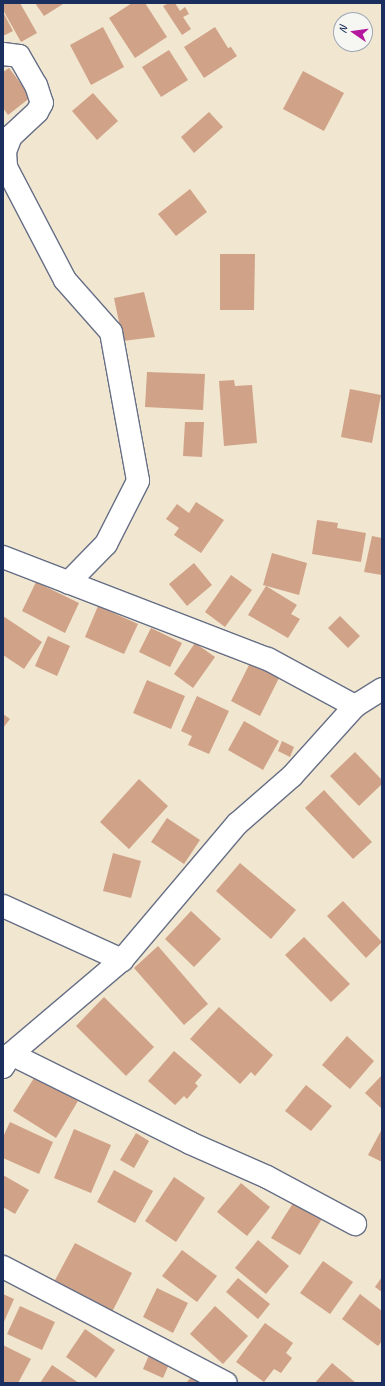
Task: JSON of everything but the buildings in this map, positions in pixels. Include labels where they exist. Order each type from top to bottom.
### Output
[{"type":"street","points":[[3,54],[19,56],[36,85],[42,103],[37,112],[11,136],[5,152],[6,167],[66,280],[111,332],[138,481],[106,544],[68,582]]},
{"type":"street","points":[[3,557],[268,659],[355,706]]},
{"type":"street","points":[[355,1224],[267,1177],[7,1061],[122,960],[237,824],[292,776],[355,706],[382,689]]},
{"type":"street","points":[[3,906],[122,960]]},
{"type":"street","points":[[3,1267],[226,1383]]}]
